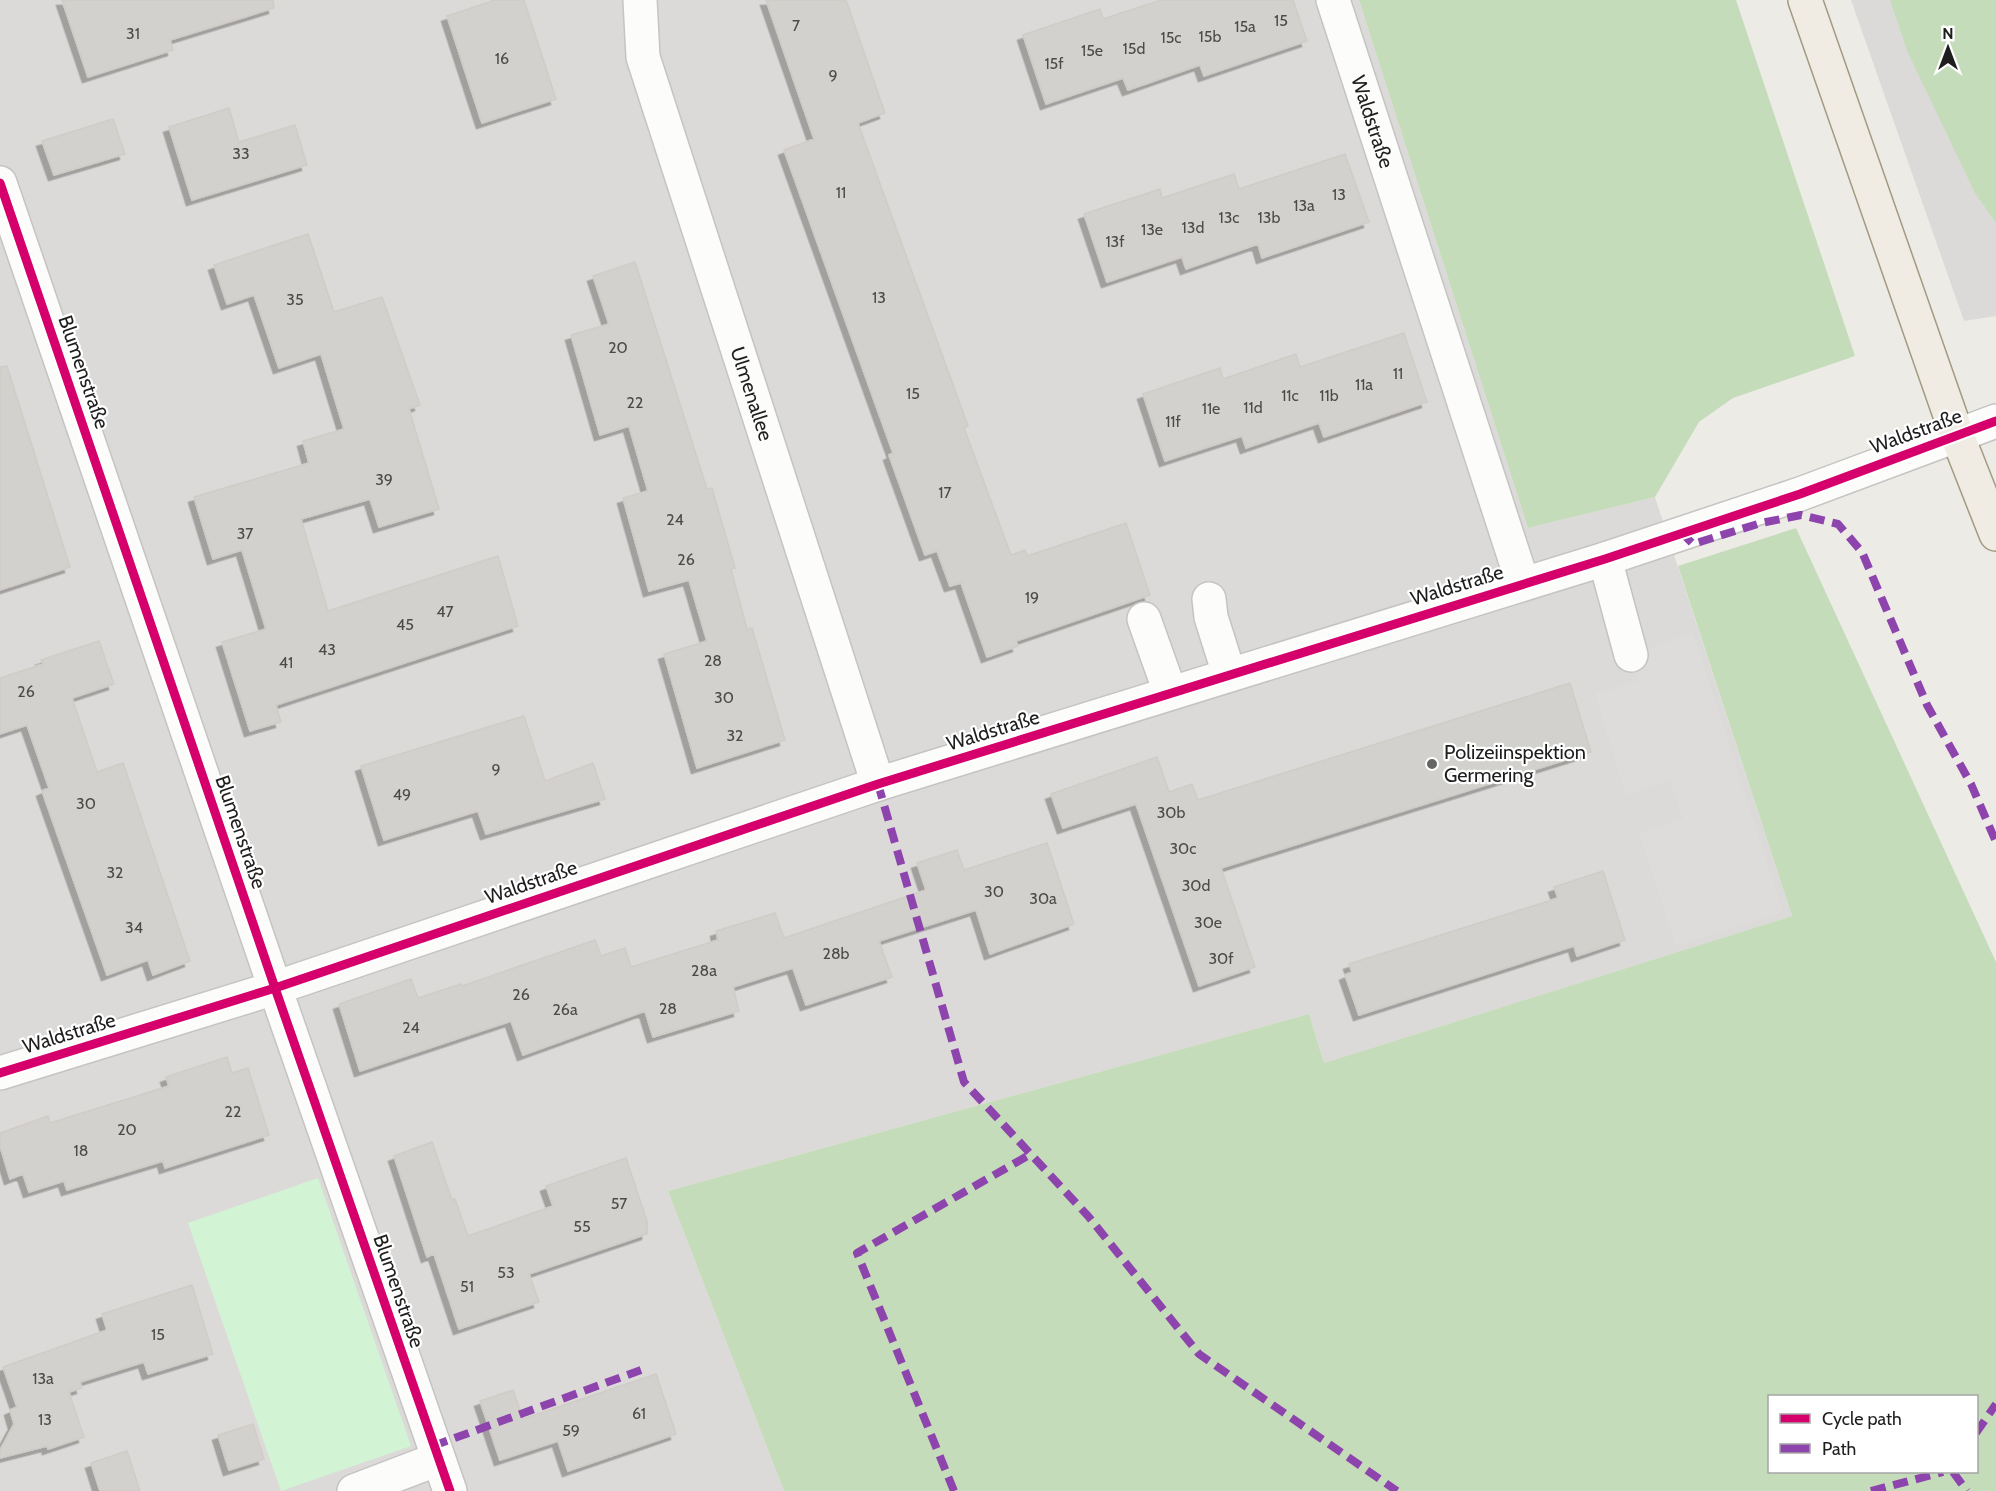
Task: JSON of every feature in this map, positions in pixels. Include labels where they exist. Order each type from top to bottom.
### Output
[{"type":"main road","points":[[1805,0],[1957,435],[1996,534]]},
{"type":"street","name":"Ulmenallee","points":[[640,0],[643,57],[879,784]]},
{"type":"street","name":"Waldstraße","points":[[1333,0],[1523,584]]},
{"type":"street","name":"Blumenstraße","points":[[0,183],[275,988],[450,1491]]},
{"type":"street","name":"Waldstraße","points":[[0,1073],[275,988],[879,784],[1605,559],[1800,494],[1996,421]]},
{"type":"street","points":[[1605,559],[1631,655]]},
{"type":"street","points":[[1209,599],[1211,617],[1229,674]]},
{"type":"street","points":[[1144,619],[1170,692]]},
{"type":"street","points":[[354,1491],[438,1459]]},
{"type":"shaded area","points":[[0,0],[1359,0],[1528,528],[1655,497],[1792,916],[1324,1063],[1309,1014],[668,1191],[784,1491],[0,1491]]},
{"type":"shaded area","points":[[1851,0],[1996,0],[1996,316],[1964,321]]},
{"type":"shaded area","points":[[1693,632],[1783,912],[1676,946],[1639,834],[1683,819],[1670,780],[1626,795],[1595,694],[1639,681],[1631,655]]},
{"type":"green space","points":[[1359,0],[1736,0],[1855,356],[1733,398],[1699,422],[1655,497],[1528,528]]},
{"type":"green space","points":[[1890,0],[1996,0],[1996,223],[1975,193],[1908,53]]},
{"type":"green space","points":[[1796,528],[1996,962],[1996,1491],[784,1491],[668,1191],[1309,1014],[1324,1063],[1792,916],[1678,566]]},
{"type":"green space","points":[[318,1178],[411,1446],[281,1491],[188,1223]]},
{"type":"building","points":[[62,0],[273,0],[274,8],[170,40],[173,50],[88,77]]},
{"type":"building","points":[[495,0],[524,0],[556,99],[482,123],[447,16]]},
{"type":"building","points":[[766,0],[846,0],[885,113],[858,123],[968,426],[964,428],[1011,555],[1025,550],[1027,556],[1126,523],[1150,595],[1016,641],[1018,646],[987,657],[961,583],[950,586],[937,551],[925,555],[889,455],[893,453],[784,150],[814,139]]},
{"type":"building","points":[[1161,0],[1293,0],[1307,41],[1204,76],[1200,65],[1128,90],[1123,78],[1046,104],[1023,35],[1100,9],[1103,19]]},
{"type":"building","points":[[229,108],[239,142],[295,125],[307,165],[192,200],[169,127]]},
{"type":"building","points":[[113,119],[125,154],[54,175],[42,141]]},
{"type":"building","points":[[1345,154],[1369,222],[1262,258],[1258,244],[1186,269],[1182,257],[1107,282],[1084,214],[1160,189],[1162,198],[1234,174],[1239,189]]},
{"type":"building","points":[[308,234],[334,312],[382,297],[420,405],[409,409],[439,509],[379,527],[370,499],[301,519],[328,611],[498,556],[518,626],[276,705],[281,722],[250,731],[222,642],[266,629],[242,550],[213,559],[194,497],[309,463],[303,441],[344,429],[321,354],[279,368],[254,295],[227,304],[214,265]]},
{"type":"building","points":[[635,262],[707,489],[712,488],[735,568],[731,569],[747,629],[752,628],[785,740],[697,768],[664,654],[707,641],[689,580],[649,591],[623,498],[648,491],[629,426],[600,435],[571,335],[609,324],[593,276]]},
{"type":"building","points":[[1404,333],[1427,402],[1324,437],[1319,423],[1246,448],[1242,436],[1165,461],[1143,394],[1220,368],[1223,379],[1296,354],[1300,367]]},
{"type":"building","points":[[7,366],[70,567],[0,590],[0,367]]},
{"type":"building","points":[[99,641],[114,684],[72,698],[97,772],[123,763],[190,961],[153,975],[148,960],[107,975],[42,791],[49,788],[27,725],[0,734],[0,678],[43,664],[41,660]]},
{"type":"building","points":[[1570,683],[1591,752],[1221,868],[1255,967],[1199,986],[1136,804],[1063,828],[1051,794],[1157,757],[1169,792],[1192,784],[1198,800]]},
{"type":"building","points":[[524,716],[545,781],[593,763],[605,799],[486,834],[478,811],[384,840],[361,766]]},
{"type":"building","points":[[1047,843],[1074,924],[990,954],[976,910],[879,941],[892,977],[806,1005],[793,968],[733,987],[739,1011],[653,1037],[645,1011],[523,1055],[511,1021],[360,1071],[339,1004],[411,979],[418,998],[461,984],[462,986],[595,940],[601,956],[625,948],[631,967],[718,940],[716,931],[775,913],[784,938],[926,890],[917,863],[957,850],[964,870]]},
{"type":"building","points":[[1603,871],[1625,940],[1577,956],[1574,946],[1359,1015],[1345,975],[1352,972],[1349,964],[1558,898],[1554,887]]},
{"type":"building","points":[[227,1057],[232,1073],[248,1068],[269,1135],[165,1168],[163,1161],[67,1190],[64,1181],[29,1192],[23,1174],[10,1179],[0,1146],[0,1133],[48,1116],[50,1123],[169,1086],[166,1077]]},
{"type":"building","points":[[432,1142],[452,1200],[455,1199],[468,1236],[553,1206],[546,1186],[626,1158],[647,1221],[647,1234],[529,1274],[539,1302],[459,1329],[434,1254],[427,1257],[394,1156]]},
{"type":"building","points":[[192,1285],[213,1354],[148,1374],[144,1362],[80,1382],[82,1388],[69,1392],[84,1437],[48,1449],[47,1446],[0,1458],[0,1450],[14,1424],[10,1410],[17,1407],[3,1367],[107,1330],[102,1314]]},
{"type":"building","points":[[656,1374],[676,1434],[568,1471],[558,1441],[500,1460],[480,1401],[513,1390],[523,1419]]},
{"type":"building","points":[[253,1424],[264,1459],[229,1470],[218,1435]]},
{"type":"building","points":[[127,1451],[140,1491],[100,1491],[91,1463]]},
{"type":"marked path","points":[[1681,532],[1693,544],[1761,523],[1801,515],[1838,524],[1862,552],[1927,705],[1971,784],[1996,842]]},
{"type":"marked path","points":[[878,784],[964,1082],[1088,1216],[1199,1354],[1397,1491]]},
{"type":"marked path","points":[[954,1491],[857,1253],[1031,1154]]},
{"type":"marked path","points":[[433,1446],[641,1370]]},
{"type":"marked path","points":[[1978,1430],[1996,1404]]},
{"type":"marked path","points":[[1871,1491],[1939,1473]]},
{"type":"marked path","points":[[1954,1473],[1967,1491]]},
{"type":"cycle path","points":[[0,183],[275,988],[450,1491]]},
{"type":"cycle path","points":[[0,1073],[275,988],[878,784],[1605,559],[1800,494],[1996,421]]},
{"type":"place","name":"Polizeiinspektion Germering","points":[[1432,764]]}]
